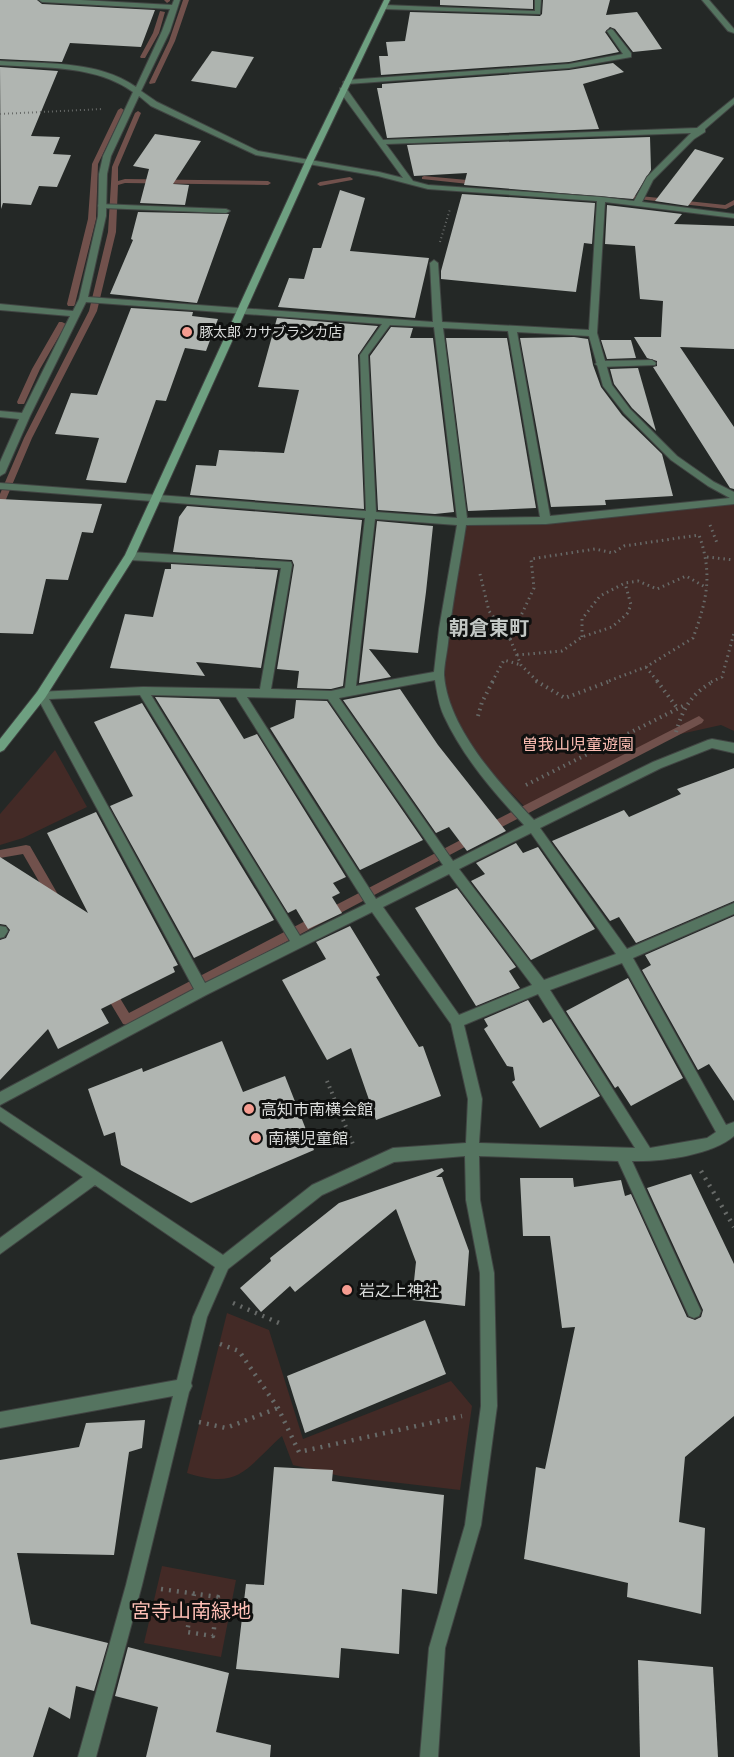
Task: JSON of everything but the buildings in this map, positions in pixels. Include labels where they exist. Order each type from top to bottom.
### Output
[{"type":"street","points":[[0,473],[25,416],[83,299],[102,206],[105,163],[166,31],[176,4],[42,0]]},
{"type":"street","points":[[0,747],[41,695],[130,556],[309,162],[385,3],[538,13],[538,0]]},
{"type":"street","points":[[705,0],[734,32]]},
{"type":"street","points":[[345,86],[569,66],[628,55],[611,31]]},
{"type":"street","points":[[0,63],[83,69],[107,75],[124,82],[154,104],[256,153],[379,174],[428,187],[601,199],[734,216]]},
{"type":"street","points":[[345,86],[411,183]]},
{"type":"street","points":[[637,203],[650,179],[734,100]]},
{"type":"street","points":[[381,142],[702,130]]},
{"type":"street","points":[[601,199],[593,333],[608,386],[675,458],[711,484],[734,496]]},
{"type":"street","points":[[102,206],[226,211]]},
{"type":"street","points":[[87,1757],[134,1585],[185,1386],[200,1317],[223,1264],[316,1190],[393,1155],[472,1149],[647,1155],[710,1144],[729,1132],[625,956],[529,822],[509,801],[471,752],[448,714],[439,675],[444,629],[462,522],[438,324],[434,263]]},
{"type":"street","points":[[83,299],[388,322],[593,333]]},
{"type":"street","points":[[0,307],[77,314]]},
{"type":"street","points":[[350,691],[371,513],[364,356],[388,322]]},
{"type":"street","points":[[512,328],[546,520]]},
{"type":"street","points":[[600,364],[652,363]]},
{"type":"street","points":[[0,414],[25,416]]},
{"type":"street","points":[[2,486],[371,513],[462,522],[546,520],[734,501]]},
{"type":"street","points":[[130,556],[287,566],[266,693]]},
{"type":"street","points":[[41,695],[143,691],[331,695],[439,675]]},
{"type":"street","points":[[143,691],[296,941]]},
{"type":"street","points":[[238,693],[372,902],[457,1022],[475,1099],[472,1149],[473,1200],[487,1273],[489,1409],[473,1525],[437,1648],[429,1757]]},
{"type":"street","points":[[41,695],[201,989]]},
{"type":"street","points":[[331,695],[437,847],[541,987],[647,1155]]},
{"type":"street","points":[[0,1099],[201,989],[529,822],[712,743],[734,748]]},
{"type":"street","points":[[457,1022],[541,987],[625,956],[734,908]]},
{"type":"street","points":[[0,1113],[223,1264]]},
{"type":"street","points":[[622,1155],[694,1311]]},
{"type":"street","points":[[0,1247],[95,1177]]},
{"type":"street","points":[[0,1420],[185,1386]]},
{"type":"path","points":[[0,114],[131,107]]},
{"type":"path","points":[[434,263],[456,188]]},
{"type":"path","points":[[710,524],[717,543]]},
{"type":"path","points":[[489,611],[510,639],[521,665],[539,684],[565,698],[646,667],[693,638],[708,588],[707,557],[699,535],[624,546],[613,553],[595,549],[531,559],[534,588],[510,639]]},
{"type":"path","points":[[707,557],[734,560]]},
{"type":"path","points":[[582,637],[582,619],[600,596],[626,583],[638,581],[657,589],[686,576],[708,588]]},
{"type":"path","points":[[517,655],[562,651],[582,637],[612,627],[627,614],[631,605],[626,583]]},
{"type":"path","points":[[509,801],[678,709],[700,687],[722,677],[734,633]]},
{"type":"path","points":[[482,702],[504,660],[521,665]]},
{"type":"path","points":[[646,667],[678,709]]},
{"type":"path","points":[[676,735],[683,706]]},
{"type":"path","points":[[327,1081],[363,1169]]},
{"type":"path","points":[[688,1149],[734,1227]]},
{"type":"path","points":[[210,1293],[279,1323]]},
{"type":"path","points":[[239,1351],[278,1408],[299,1452],[489,1409]]},
{"type":"path","points":[[226,1428],[278,1408]]},
{"type":"path","points":[[134,1585],[218,1597],[213,1636],[188,1632],[194,1594]]},
{"type":"green space","name":"曽我山児童遊園","points":[[734,502],[734,731],[721,725],[676,735],[526,808],[471,752],[448,714],[439,675],[462,522],[546,520]]},
{"type":"green space","points":[[55,750],[87,807],[23,838],[0,845],[0,814]]},
{"type":"green space","points":[[227,1313],[269,1330],[303,1439],[451,1381],[472,1406],[460,1490],[340,1476],[293,1465],[282,1436],[250,1467],[231,1477],[205,1478],[187,1473]]},
{"type":"green space","name":"宮寺山南緑地","points":[[162,1566],[236,1580],[221,1657],[144,1643]]},
{"type":"waterway","points":[[152,83],[172,41],[186,0]]},
{"type":"waterway","points":[[143,57],[156,33],[162,12]]},
{"type":"waterway","points":[[71,304],[92,219],[95,164],[121,110]]},
{"type":"waterway","points":[[114,184],[115,167],[138,113]]},
{"type":"waterway","points":[[424,178],[478,183]]},
{"type":"waterway","points":[[320,184],[350,179]]},
{"type":"waterway","points":[[114,184],[125,181],[268,183]]},
{"type":"waterway","points":[[0,504],[28,438],[93,311],[112,232],[114,184]]},
{"type":"waterway","points":[[631,197],[726,207],[734,202]]},
{"type":"waterway","points":[[21,402],[36,369],[62,324]]},
{"type":"waterway","points":[[488,829],[699,720]]},
{"type":"waterway","points":[[108,989],[127,1020],[474,837]]},
{"type":"waterway","points":[[0,854],[26,849],[56,901]]},
{"type":"place","name":"豚太郎 カサブランカ店","points":[[187,332]]},
{"type":"place","name":"高知市南横会館","points":[[249,1109]]},
{"type":"place","name":"南横児童館","points":[[256,1138]]},
{"type":"place","name":"岩之上神社","points":[[347,1290]]},
{"type":"district","name":"朝倉東町","points":[[489,628]]}]
